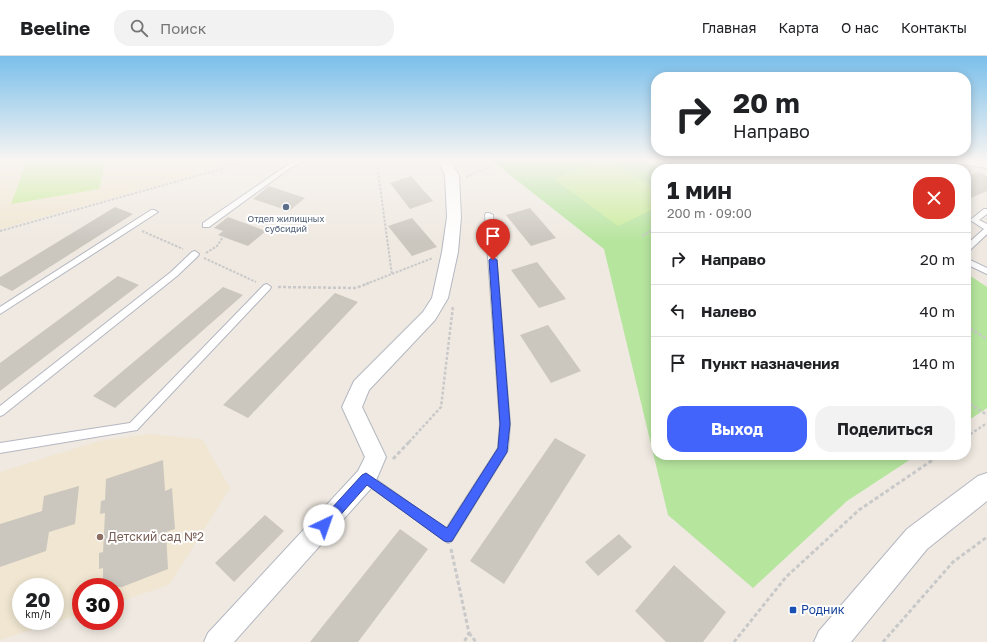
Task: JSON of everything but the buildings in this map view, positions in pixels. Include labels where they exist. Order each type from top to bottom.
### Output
[{"type":"main road","points":[[830,642],[917,539],[987,486]]},
{"type":"street","points":[[217,642],[369,481],[376,457],[352,407],[361,386],[429,316],[440,298],[450,252],[454,217],[451,186]]},
{"type":"lane","points":[[206,225],[261,186]]},
{"type":"lane","points":[[0,311],[154,212]]},
{"type":"lane","points":[[987,212],[974,220],[987,227]]},
{"type":"lane","points":[[369,481],[448,536],[503,449],[505,424],[489,215]]},
{"type":"lane","points":[[971,244],[987,230]]},
{"type":"lane","points":[[0,412],[174,274],[194,254]]},
{"type":"lane","points":[[971,263],[987,271]]},
{"type":"lane","points":[[0,448],[133,427],[267,287]]},
{"type":"path","points":[[0,231],[159,186]]},
{"type":"path","points":[[380,186],[392,275]]},
{"type":"path","points":[[131,227],[194,254]]},
{"type":"path","points":[[642,236],[651,231]]},
{"type":"path","points":[[223,237],[217,246],[201,257],[267,287],[356,288],[450,252]]},
{"type":"path","points":[[369,481],[441,407],[454,304]]},
{"type":"path","points":[[971,329],[987,339]]},
{"type":"path","points":[[971,404],[987,415]]},
{"type":"path","points":[[971,434],[987,423]]},
{"type":"path","points":[[734,642],[786,577],[859,510],[933,460]]},
{"type":"path","points":[[448,536],[469,633],[476,642]]},
{"type":"path","points":[[882,642],[953,562],[987,538]]},
{"type":"path","points":[[464,642],[469,633]]},
{"type":"shaded area","points":[[0,186],[154,186],[0,229]]},
{"type":"shaded area","name":"Детский сад №2","points":[[149,434],[202,439],[230,488],[169,585],[124,600],[124,578],[72,578],[72,617],[64,619],[64,578],[12,578],[12,630],[31,630],[0,640],[0,472],[99,441]]},
{"type":"green space","points":[[18,186],[100,186],[99,189],[11,204]]},
{"type":"green space","points":[[525,186],[651,186],[651,444],[604,249]]},
{"type":"green space","points":[[564,186],[651,186],[651,210],[618,226]]},
{"type":"green space","points":[[971,276],[987,287],[987,408],[971,419]]},
{"type":"green space","points":[[655,460],[909,460],[847,501],[753,588],[668,515]]},
{"type":"place","name":"Отдел жилищных субсидий","points":[[286,207]]},
{"type":"place","name":"Детский сад №2","points":[[100,537]]},
{"type":"place","name":"Родник","points":[[793,610]]},
{"type":"route","points":[[324,525],[366,478],[448,536],[503,449],[505,424],[493,260]]}]
